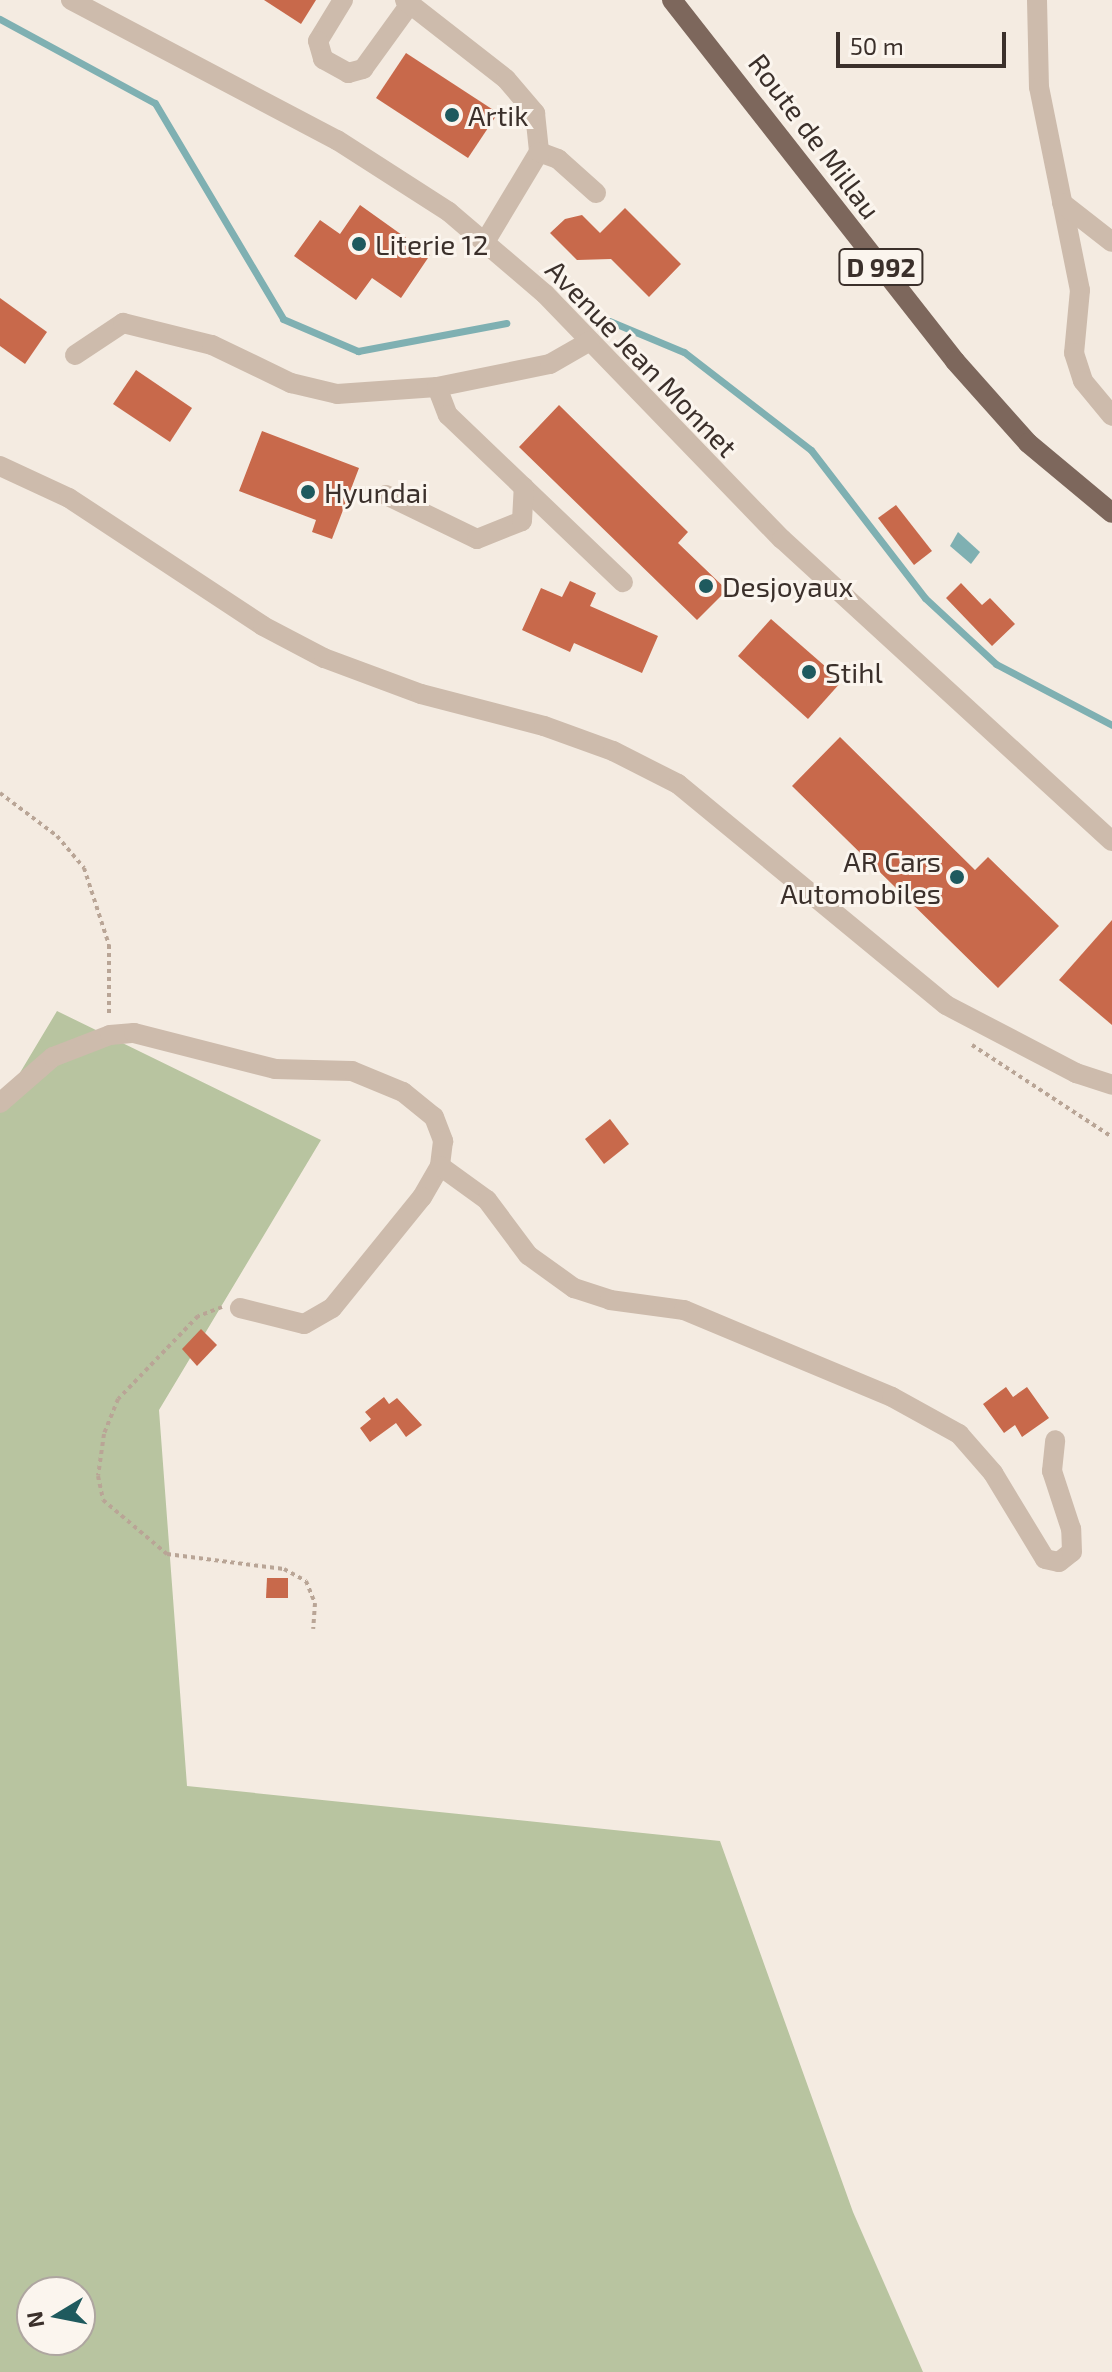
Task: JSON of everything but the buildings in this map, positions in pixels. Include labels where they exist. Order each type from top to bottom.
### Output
[{"type":"main road","name":"Route de Millau","points":[[672,0],[955,361],[1028,443],[1112,513]]},
{"type":"street","name":"Avenue Jean Monnet","points":[[71,0],[353,149],[485,242],[590,341],[782,539],[1112,841]]},
{"type":"street","points":[[343,0],[318,41],[323,59],[348,73],[363,69],[407,2],[506,79],[535,113],[539,152],[485,242]]},
{"type":"street","points":[[1037,0],[1039,87],[1080,290],[1074,353],[1083,381],[1112,416]]},
{"type":"street","points":[[539,152],[558,159],[596,193]]},
{"type":"street","points":[[1062,203],[1112,242]]},
{"type":"street","points":[[75,355],[123,323],[212,345],[291,383],[337,394],[437,387],[550,364],[590,341]]},
{"type":"street","points":[[437,387],[448,415],[623,582]]},
{"type":"street","points":[[0,466],[69,498],[263,626],[324,658],[421,694],[572,736],[678,784],[946,1005],[1076,1073],[1112,1085]]},
{"type":"street","points":[[386,495],[477,539],[522,521],[524,487]]},
{"type":"street","points":[[0,1103],[53,1057],[110,1035],[134,1033],[275,1069],[352,1071],[403,1092],[434,1117],[443,1141],[440,1166],[422,1197],[332,1308],[304,1324],[240,1308]]},
{"type":"street","points":[[440,1166],[487,1200],[528,1255],[574,1288],[610,1300],[684,1310],[892,1397],[959,1434],[993,1473],[1045,1559],[1059,1562],[1072,1552],[1071,1529],[1052,1471],[1055,1440]]},
{"type":"path","points":[[0,793],[57,836],[84,868],[109,945],[110,1035]]},
{"type":"path","points":[[968,1043],[1112,1137]]},
{"type":"path","points":[[240,1308],[218,1307],[198,1316],[118,1399],[104,1434],[98,1476],[103,1500],[167,1554],[284,1569],[306,1581],[315,1603],[313,1629]]},
{"type":"green space","points":[[57,1011],[321,1140],[159,1410],[187,1786],[720,1841],[853,2212],[923,2372],[0,2372],[0,1106]]},
{"type":"water","points":[[958,532],[980,552],[971,564],[950,546]]},
{"type":"waterway","points":[[0,19],[155,103],[283,319],[358,351],[506,323]]},
{"type":"waterway","points":[[607,320],[684,352],[811,450],[925,598],[996,664],[1112,725]]},
{"type":"place","name":"Artik","points":[[452,115]]},
{"type":"place","name":"Literie 12","points":[[359,244]]},
{"type":"place","name":"Hyundai","points":[[308,492]]},
{"type":"place","name":"Desjoyaux","points":[[706,586]]},
{"type":"place","name":"Stihl","points":[[809,672]]},
{"type":"place","name":"AR Cars Automobiles","points":[[957,877]]}]
